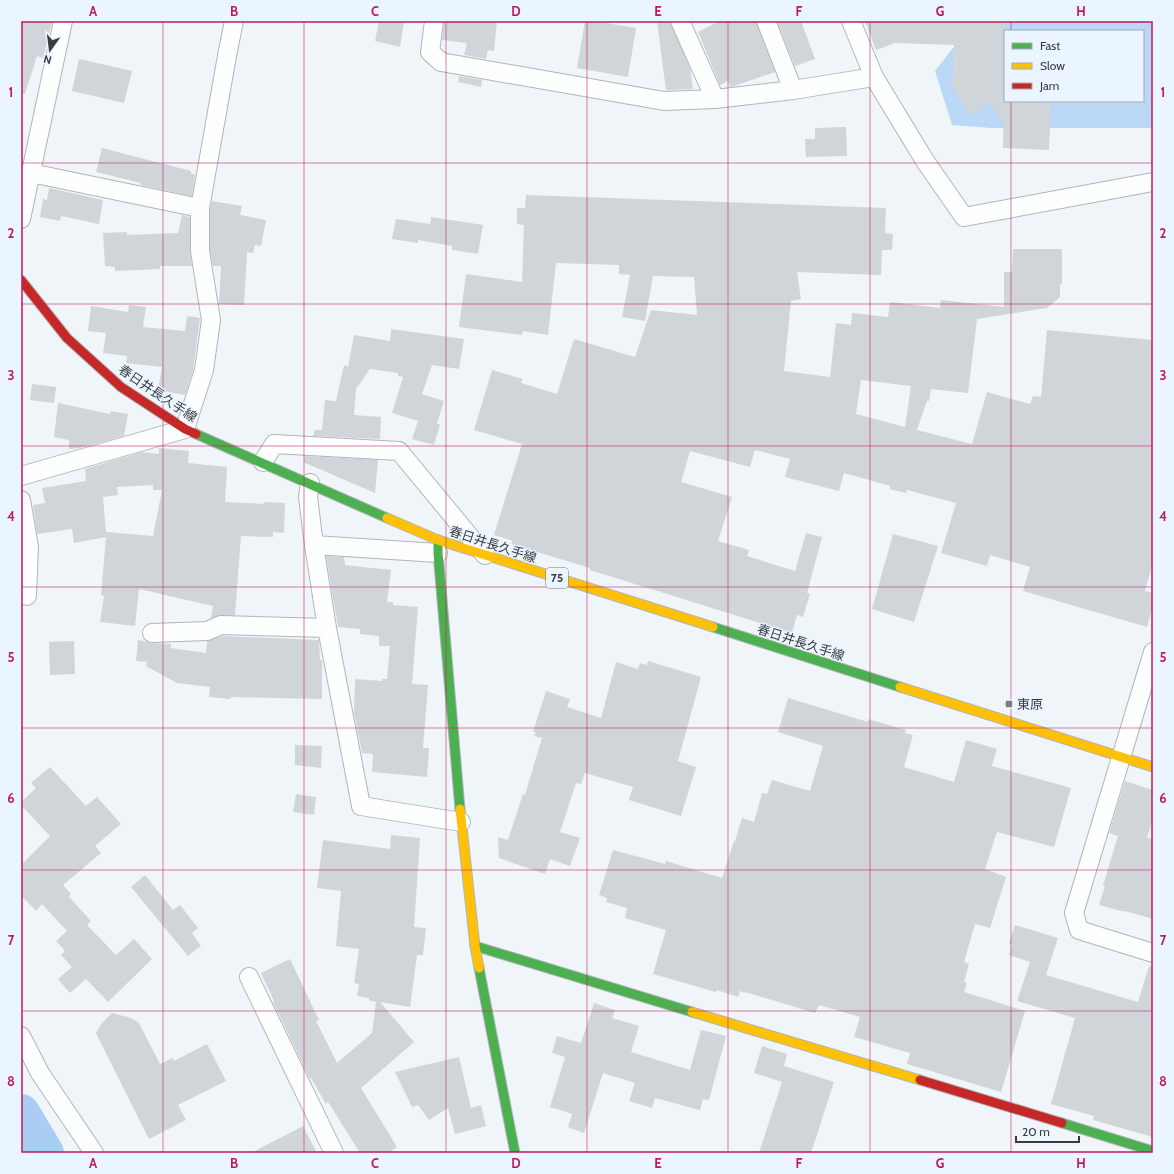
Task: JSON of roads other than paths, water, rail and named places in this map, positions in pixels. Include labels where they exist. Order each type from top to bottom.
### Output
[{"type":"street","points":[[21,219],[63,21]]},
{"type":"street","points":[[21,476],[185,429],[204,370],[211,320],[200,251],[200,208],[234,21]]},
{"type":"street","points":[[434,21],[430,52],[441,62],[664,101],[715,99],[793,90],[874,77]]},
{"type":"street","points":[[680,21],[715,99]]},
{"type":"street","points":[[766,21],[793,90]]},
{"type":"street","points":[[851,21],[874,77],[925,161],[964,217],[1153,182]]},
{"type":"street","points":[[31,173],[200,208]]},
{"type":"street","name":"春日井長久手線","points":[[21,280],[67,338],[122,387],[185,429],[310,483],[438,546],[485,555],[1153,767]]},
{"type":"street","points":[[263,462],[274,444],[399,451],[485,555]]},
{"type":"street","points":[[310,483],[308,496],[327,628],[361,806],[460,822]]},
{"type":"street","points":[[21,500],[28,548],[27,596]]},
{"type":"street","points":[[314,545],[438,546],[460,822],[475,946],[515,1153]]},
{"type":"street","points":[[152,633],[207,631],[221,625],[327,628]]},
{"type":"street","points":[[1153,652],[1074,913],[1079,930],[1153,952]]},
{"type":"street","points":[[475,946],[1153,1151]]},
{"type":"street","points":[[249,977],[334,1153]]},
{"type":"street","points":[[21,1036],[40,1073],[94,1153]]},
{"type":"waterway","points":[[21,1113],[45,1153]]},
{"type":"place","name":"東原","points":[[1009,704]]}]
